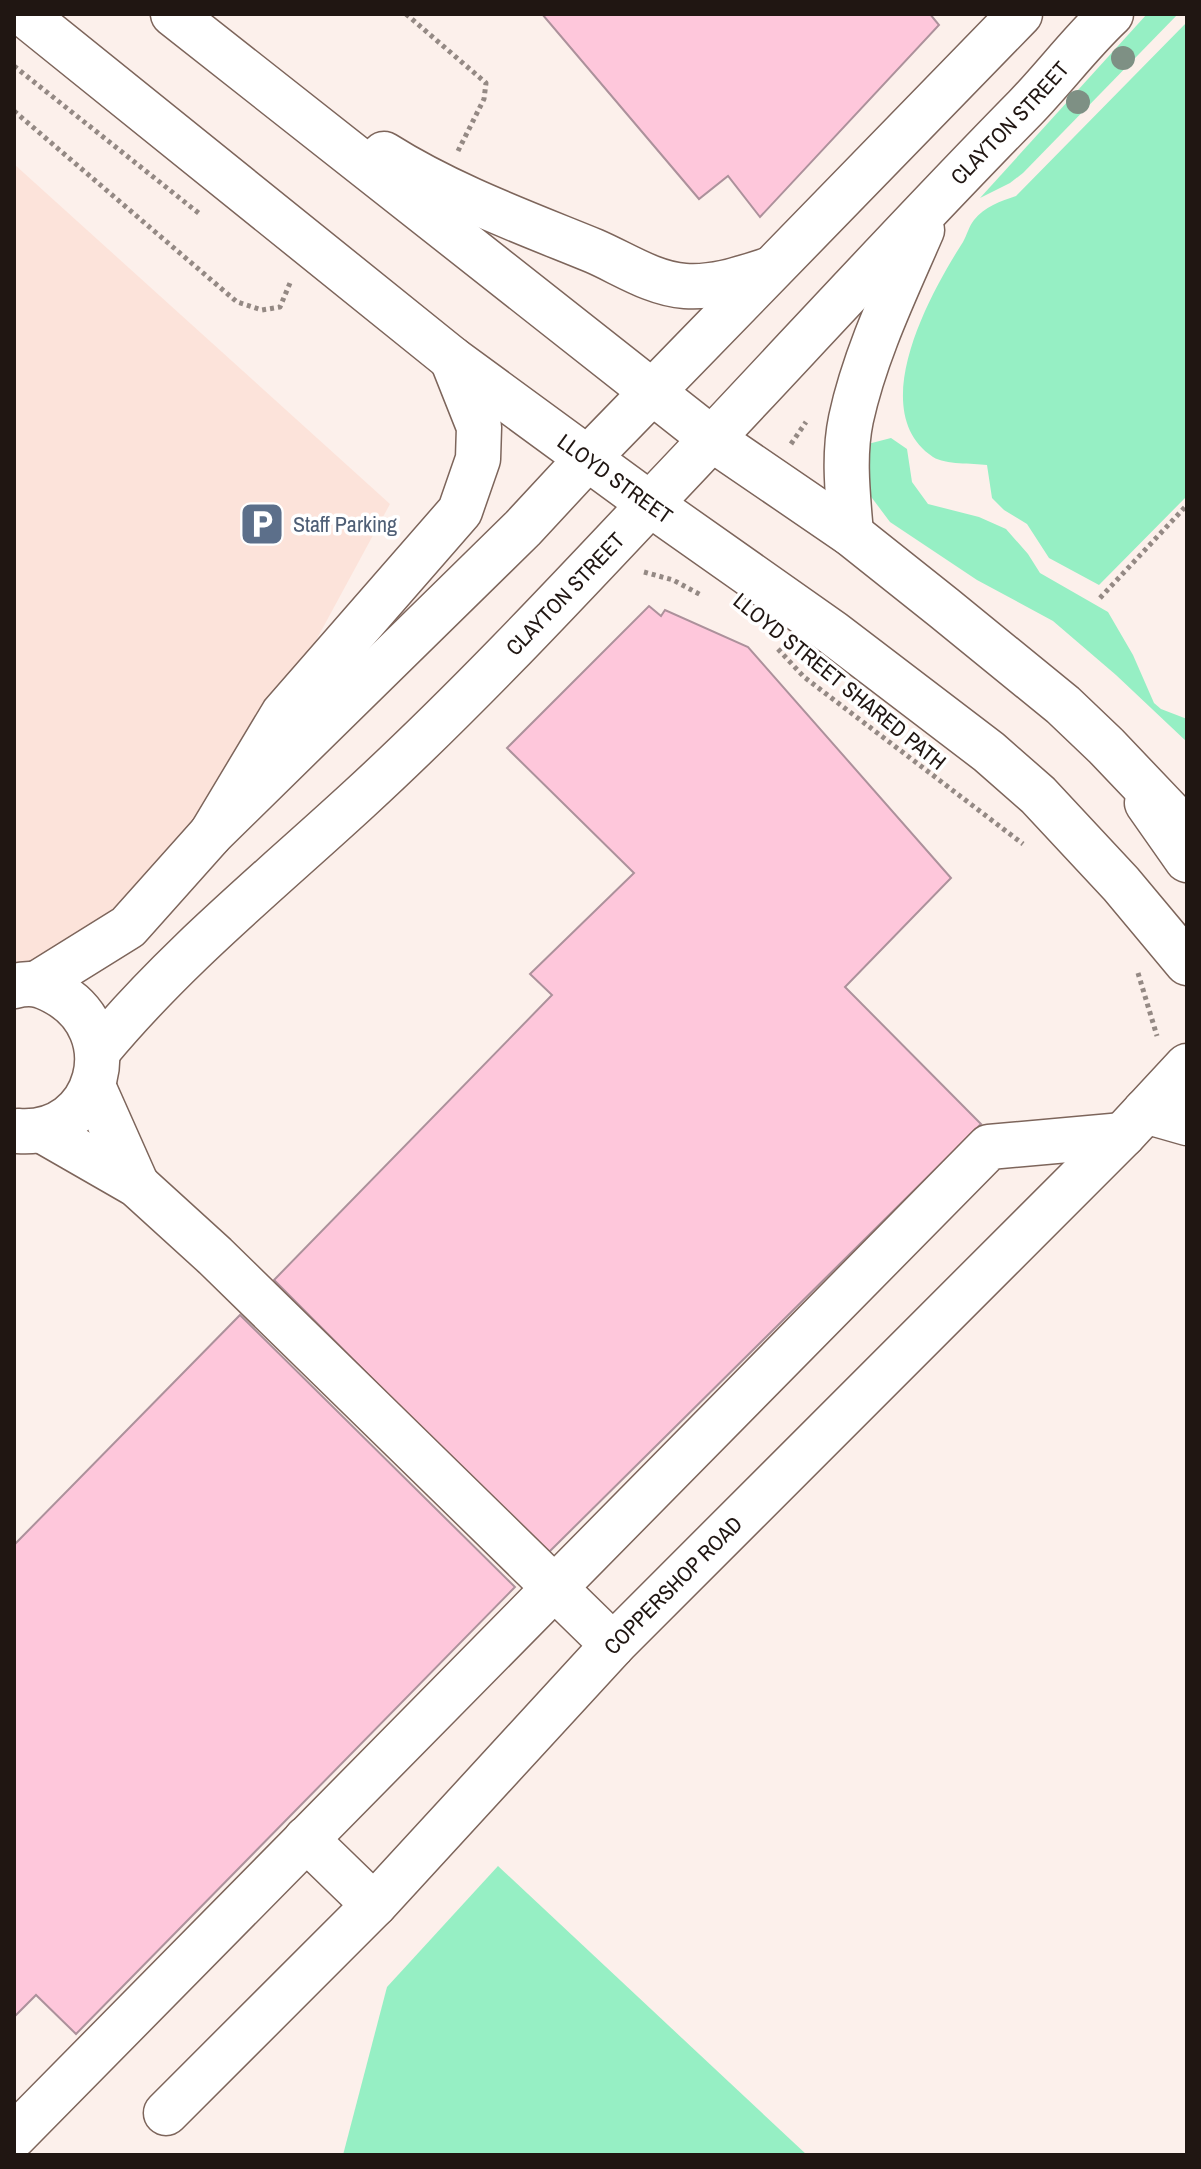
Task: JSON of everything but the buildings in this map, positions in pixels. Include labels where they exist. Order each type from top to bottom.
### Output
[{"type":"main road","name":"LLOYD STREET","points":[[24,14],[452,359],[833,633],[989,752],[1038,795],[1121,884],[1187,963]]},
{"type":"main road","points":[[173,14],[712,439],[851,534],[1063,705],[1187,831]]},
{"type":"main road","points":[[26,985],[128,927],[211,834],[523,528],[770,269],[1020,14]]},
{"type":"main road","name":"CLAYTON STREET","points":[[25,1135],[64,1121],[81,1106],[95,1069],[136,1005],[213,929],[446,718],[1111,14]]},
{"type":"main road","points":[[213,46],[404,167],[490,209],[653,278],[681,286],[707,286],[729,283],[770,269]]},
{"type":"main road","points":[[851,534],[846,466],[851,419],[870,356],[936,198]]},
{"type":"main road","points":[[211,834],[283,714],[460,511],[478,459],[479,427],[452,359]]},
{"type":"main road","points":[[1106,746],[1187,860]]},
{"type":"main road","points":[[26,985],[65,998],[81,1012],[93,1030],[95,1069],[137,1185]]},
{"type":"main road","name":"COPPERSHOP ROAD","points":[[166,2113],[374,1905],[613,1645],[1134,1123],[1174,1056]]},
{"type":"main road","points":[[14,2136],[989,1147],[1134,1123],[1187,1123]]},
{"type":"main road","points":[[25,1135],[137,1185],[215,1256],[613,1645]]},
{"type":"main road","points":[[306,1839],[374,1905]]},
{"type":"path","points":[[406,14],[486,83],[484,99],[453,161]]},
{"type":"path","points":[[14,111],[237,302],[262,310],[280,307],[290,283]]},
{"type":"path","points":[[1100,598],[1187,505]]},
{"type":"path","name":"LLOYD STREET SHARED PATH","points":[[637,570],[673,580],[706,598]]},
{"type":"path","name":"LLOYD STREET SHARED PATH","points":[[775,646],[804,677],[1029,849]]},
{"type":"path","points":[[1136,970],[1174,1056]]},
{"type":"shaded area","name":"Staff Parking","points":[[14,164],[390,504],[211,834],[128,927],[14,986]]},
{"type":"green space","points":[[1147,14],[1178,14],[1023,173],[980,198]]},
{"type":"green space","points":[[1187,22],[1187,496],[1099,585],[1049,558],[1027,524],[1004,510],[992,498],[987,465],[938,460],[913,437],[904,411],[904,382],[910,351],[921,320],[974,220],[988,208],[1016,196]]},
{"type":"green space","points":[[891,438],[907,449],[912,482],[928,504],[979,517],[1006,529],[1040,573],[1108,612],[1133,655],[1154,703],[1187,719],[1187,742],[1053,621],[977,580],[890,522],[869,494],[864,445]]},
{"type":"green space","points":[[498,1866],[807,2155],[343,2155],[387,1987]]},
{"type":"place","name":"Staff Parking","points":[[262,524]]}]
